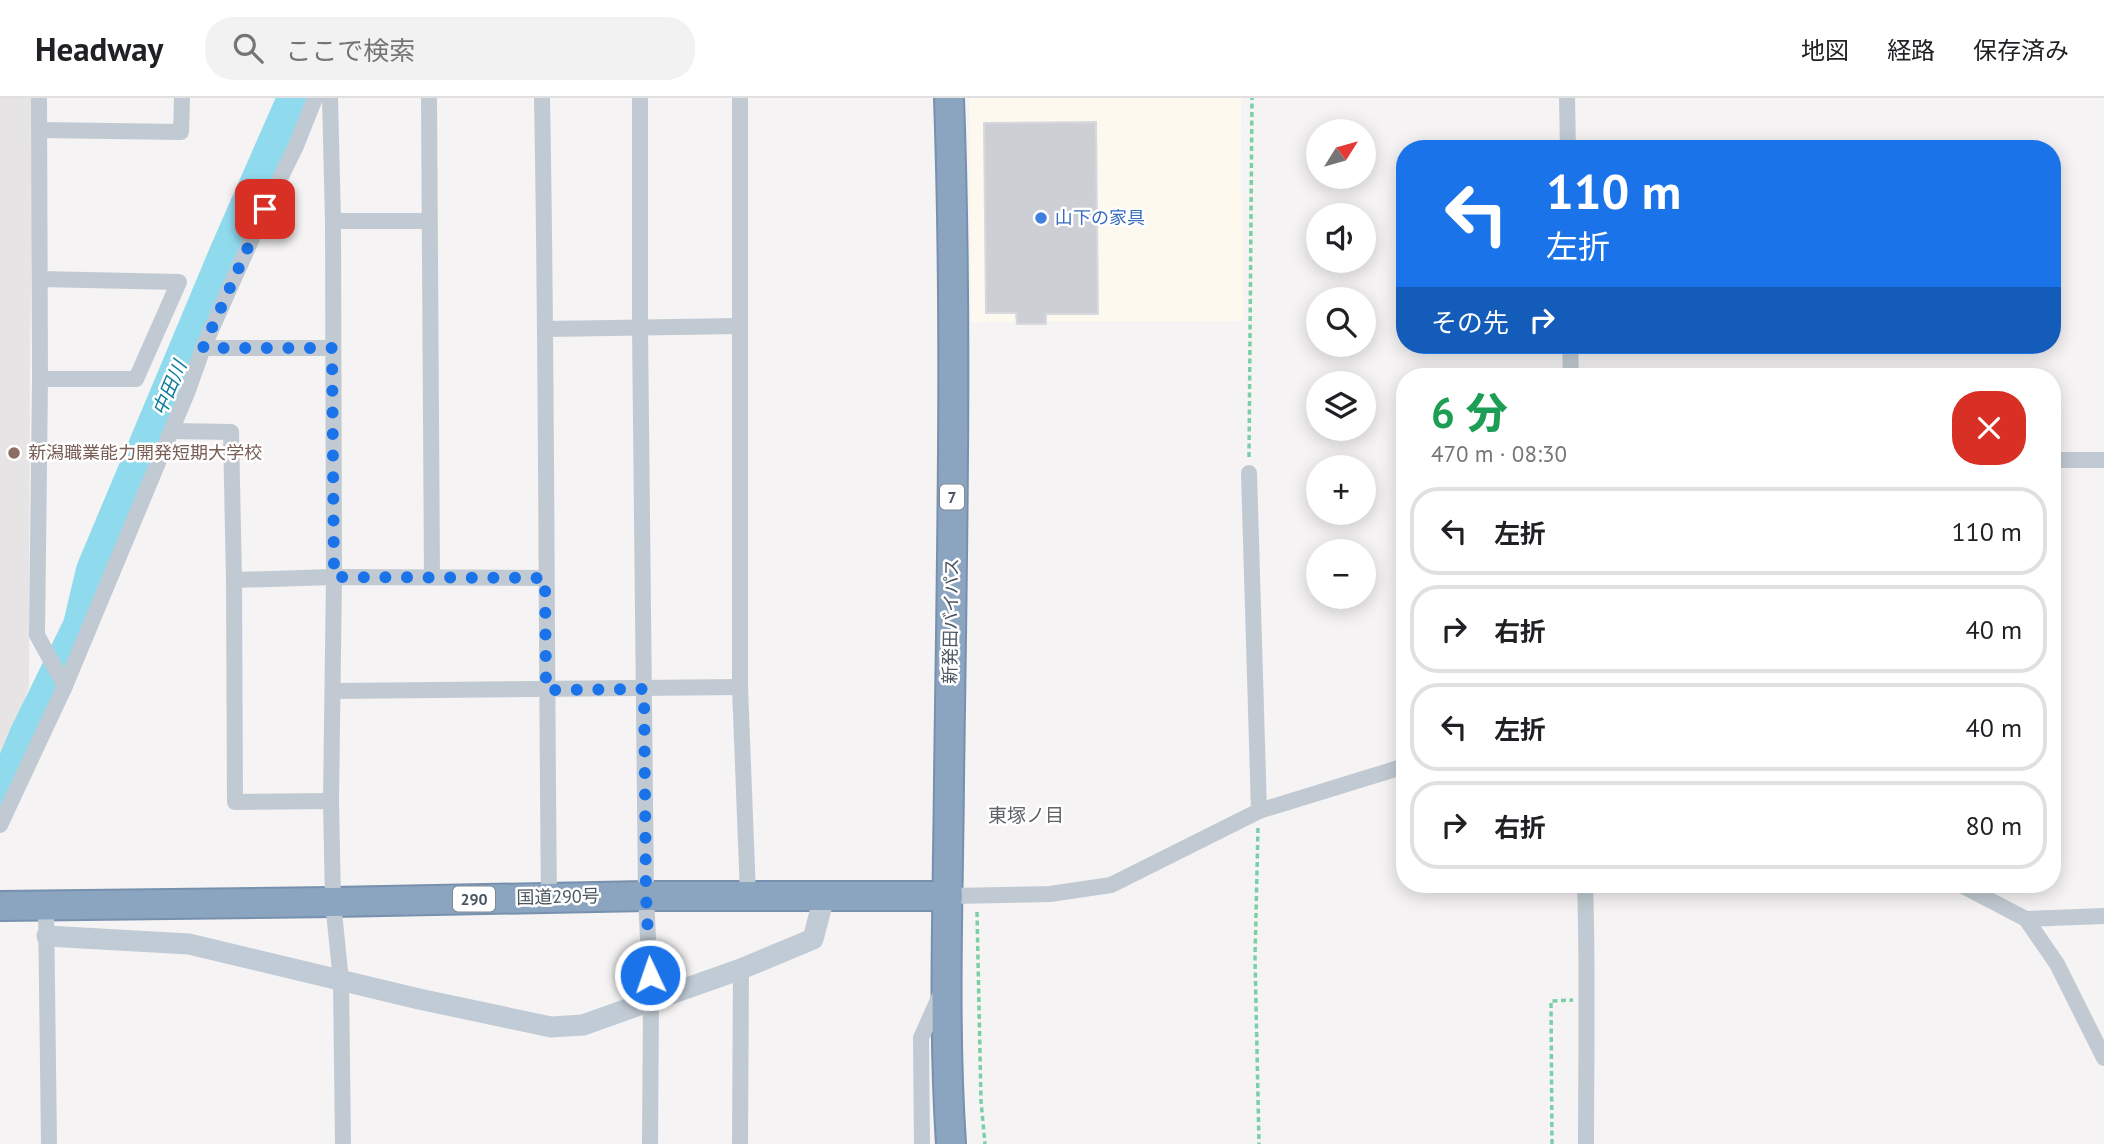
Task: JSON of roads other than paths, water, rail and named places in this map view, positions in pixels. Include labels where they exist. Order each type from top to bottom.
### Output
[{"type":"highway","name":"新発田バイパス","points":[[949,98],[954,337],[946,984],[947,1095],[951,1144]]},
{"type":"highway","name":"国道290号","points":[[0,905],[332,902],[646,895],[948,896]]},
{"type":"street","points":[[40,98],[37,635],[65,686]]},
{"type":"street","points":[[40,130],[181,132],[182,98]]},
{"type":"street","points":[[0,825],[65,686],[172,431],[203,348],[316,98]]},
{"type":"street","points":[[330,98],[334,577],[332,902],[341,981],[343,1144]]},
{"type":"street","points":[[429,98],[432,577]]},
{"type":"street","points":[[542,98],[549,897]]},
{"type":"street","points":[[640,98],[646,895],[651,1002],[650,1144]]},
{"type":"street","points":[[740,98],[740,687],[748,895]]},
{"type":"street","points":[[1567,98],[1568,140]]},
{"type":"street","points":[[333,221],[429,221]]},
{"type":"street","points":[[40,279],[178,282],[136,379],[40,379]]},
{"type":"street","points":[[546,329],[740,326]]},
{"type":"street","points":[[203,348],[332,348]]},
{"type":"street","points":[[172,431],[230,432],[235,802],[331,801]]},
{"type":"street","points":[[2061,460],[2104,460]]},
{"type":"street","points":[[1249,473],[1259,811]]},
{"type":"street","points":[[234,580],[334,577],[545,578]]},
{"type":"street","points":[[334,691],[740,687]]},
{"type":"street","points":[[948,896],[1050,894],[1111,885],[1259,811],[1396,769]]},
{"type":"street","points":[[1585,893],[1586,1144]]},
{"type":"street","points":[[1976,893],[2026,919],[2057,964],[2104,1058]]},
{"type":"street","points":[[47,936],[189,944],[551,1027],[583,1025],[741,969],[813,939],[824,897]]},
{"type":"street","points":[[46,905],[49,1144]]},
{"type":"street","points":[[2026,919],[2104,916]]},
{"type":"street","points":[[740,1144],[741,969]]},
{"type":"street","points":[[922,1144],[921,1038],[946,984]]},
{"type":"waterway","name":"中田川","points":[[0,795],[26,733],[79,625],[92,570],[293,98]]},
{"type":"place","name":"山下の家具","points":[[1041,218]]},
{"type":"place","name":"新潟職業能力開発短期大学校","points":[[14,453]]},
{"type":"district","name":"東塚ノ目","points":[[1026,815]]}]
